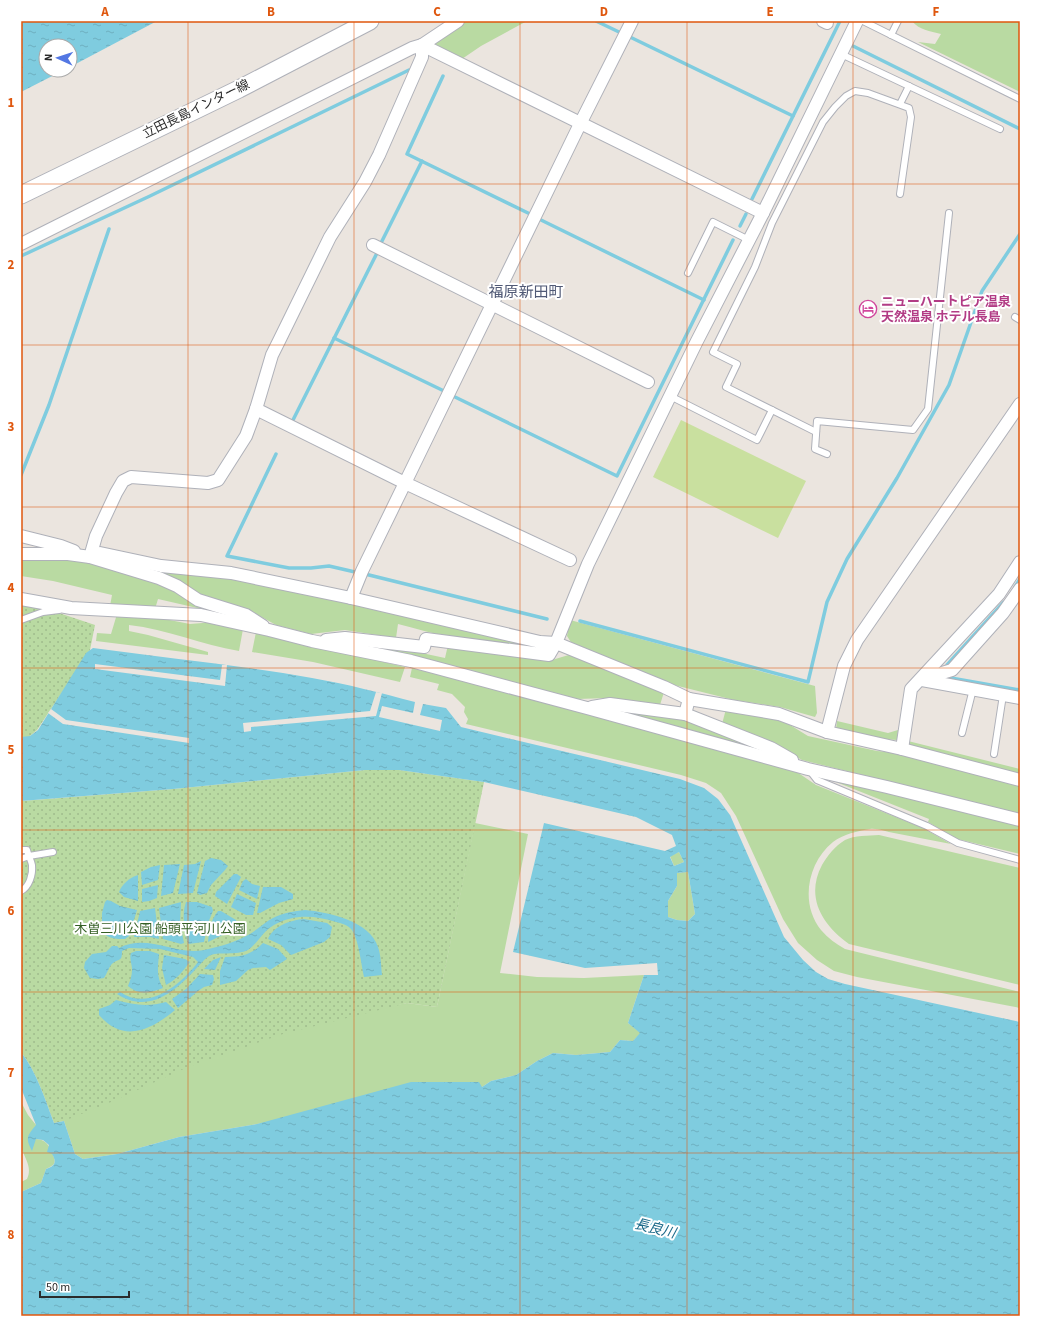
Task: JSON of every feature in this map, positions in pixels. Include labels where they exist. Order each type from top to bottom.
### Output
[{"type":"main road","name":"立田長島インター線","points":[[21,195],[239,89],[370,21]]},
{"type":"street","points":[[21,244],[412,48],[422,45],[458,21]]},
{"type":"street","points":[[351,598],[362,571],[580,124],[632,21]]},
{"type":"street","points":[[312,641],[345,638],[424,647],[426,639],[549,655],[556,643],[588,564],[670,396],[763,214],[857,21]]},
{"type":"street","points":[[422,45],[763,214]]},
{"type":"street","points":[[90,556],[96,536],[123,481],[131,477],[208,483],[218,480],[246,436],[256,409],[272,355],[330,237],[365,182],[379,155],[422,57],[422,45]]},
{"type":"street","points":[[373,245],[648,382]]},
{"type":"street","points":[[827,732],[844,666],[856,640],[1020,404]]},
{"type":"street","points":[[256,409],[405,483],[570,560]]},
{"type":"street","points":[[21,536],[61,546],[159,578],[177,586],[198,600],[246,615],[269,630]]},
{"type":"street","points":[[21,554],[68,554],[90,556],[100,553],[161,566],[231,573],[351,598],[540,642],[556,643],[664,687],[688,699],[779,714],[827,732],[902,749],[1020,780]]},
{"type":"street","points":[[902,749],[911,689],[921,680],[999,594],[1020,562]]},
{"type":"street","points":[[921,680],[952,670],[1002,613],[1020,589]]},
{"type":"street","points":[[21,599],[71,608],[201,615],[312,641],[411,661],[808,769],[1020,820]]},
{"type":"street","points":[[921,680],[1020,698]]},
{"type":"street","points":[[685,714],[688,699]]},
{"type":"street","points":[[587,708],[610,704],[685,714],[771,748],[808,769]]},
{"type":"lane","points":[[863,21],[1020,99]]},
{"type":"lane","points":[[891,35],[898,21]]},
{"type":"lane","points":[[841,54],[1000,129]]},
{"type":"lane","points":[[900,104],[909,86]]},
{"type":"lane","points":[[816,432],[726,387],[737,364],[713,352],[755,267],[772,223],[823,122],[846,96],[855,91],[868,92],[909,108],[911,117],[900,194]]},
{"type":"lane","points":[[826,454],[815,449],[817,421],[913,430],[926,413],[928,409],[949,213]]},
{"type":"lane","points":[[688,273],[713,222],[749,240]]},
{"type":"lane","points":[[670,396],[757,440],[772,410]]},
{"type":"lane","points":[[21,620],[43,612],[71,608]]},
{"type":"lane","points":[[962,733],[973,689]]},
{"type":"lane","points":[[994,754],[1003,695]]},
{"type":"lane","points":[[808,769],[817,780],[927,826],[958,843],[1020,860]]},
{"type":"lane","points":[[21,850],[27,850],[32,865],[30,879],[25,889],[21,891]]},
{"type":"lane","points":[[21,859],[29,856],[53,852]]},
{"type":"green space","points":[[466,21],[527,21],[481,46],[459,61],[436,46],[436,40]]},
{"type":"green space","points":[[912,21],[1020,21],[1020,92],[918,42],[935,44],[941,34],[921,28]]},
{"type":"green space","points":[[681,420],[806,481],[778,538],[653,477]]},
{"type":"green space","points":[[21,557],[94,561],[162,581],[241,618],[158,599],[155,609],[110,606],[112,595],[53,581],[21,576]]},
{"type":"green space","points":[[144,565],[281,587],[549,648],[511,647],[473,642],[398,624],[396,638],[345,630],[311,634],[276,625],[251,611],[199,595]]},
{"type":"green space","name":"木曽三川公園 船頭平河川公園","points":[[21,604],[41,607],[95,625],[90,650],[37,730],[30,736],[22,801],[173,789],[365,770],[399,770],[484,782],[437,1007],[407,1003],[283,1034],[188,1067],[111,1102],[64,1121],[54,1123],[36,1077],[21,1052]]},
{"type":"green space","points":[[117,614],[154,617],[190,624],[215,622],[243,629],[239,651],[157,630],[129,625],[129,631],[208,652],[208,655],[96,641],[97,633],[111,634]]},
{"type":"green space","points":[[570,620],[815,686],[817,713],[815,717],[780,707],[734,700],[666,683],[572,644],[567,636]]},
{"type":"green space","points":[[256,632],[405,667],[400,682],[313,662],[252,652]]},
{"type":"green space","points":[[352,643],[389,646],[445,658],[448,645],[552,660],[572,654],[664,692],[660,705],[609,698],[577,699]]},
{"type":"green space","points":[[412,668],[568,708],[794,770],[816,785],[923,828],[951,844],[873,829],[851,833],[833,842],[817,861],[809,884],[810,908],[814,920],[826,936],[845,949],[1020,992],[1020,1008],[857,977],[834,971],[817,960],[798,943],[783,919],[736,816],[721,793],[706,783],[681,775],[466,724],[468,719],[464,712],[465,707],[452,694],[437,690],[439,684],[410,677]]},
{"type":"green space","points":[[726,709],[777,717],[808,736],[877,751],[898,753],[1020,784],[1020,814],[802,760],[772,743],[722,724]]},
{"type":"green space","points":[[615,710],[645,711],[687,721],[769,752]]},
{"type":"green space","points":[[837,721],[888,733],[898,730],[897,740],[882,739],[836,729]]},
{"type":"green space","points":[[908,741],[1020,769],[1020,777],[910,749]]},
{"type":"green space","points":[[831,780],[1020,826],[1020,854],[957,839],[928,822],[929,819]]},
{"type":"green space","points":[[475,823],[528,834],[500,973],[537,977],[584,978],[644,975],[628,1023],[641,1033],[633,1041],[620,1040],[610,1052],[576,1055],[553,1053],[537,1061],[516,1075],[491,1081],[482,1087],[179,1137],[117,1154],[83,1159],[75,1154],[64,1121],[91,1063],[407,1003],[437,1007]]},
{"type":"green space","points":[[879,835],[1020,868],[1020,985],[849,944],[831,928],[824,919],[816,899],[815,888],[817,877],[822,865],[832,851],[845,840],[857,836]]},
{"type":"green space","points":[[679,852],[684,862],[674,866],[670,856]]},
{"type":"green space","points":[[688,872],[695,914],[688,921],[668,917],[668,901],[677,886],[677,873]]},
{"type":"green space","points":[[21,1102],[28,1115],[36,1125],[36,1139],[44,1141],[48,1145],[55,1162],[52,1166],[46,1169],[41,1183],[21,1192],[21,1182],[27,1179],[29,1175],[29,1166],[20,1142]]},
{"type":"water","points":[[21,21],[157,21],[78,63],[78,38],[38,38],[38,78],[48,78],[21,92]]},
{"type":"water","name":"長良川","points":[[93,648],[257,669],[338,683],[415,702],[413,713],[382,706],[379,717],[440,731],[442,720],[420,715],[423,704],[446,708],[461,727],[680,779],[704,788],[718,799],[730,815],[784,937],[803,960],[816,972],[828,979],[845,984],[1020,1022],[1020,1316],[21,1316],[21,1192],[41,1183],[46,1169],[51,1167],[55,1161],[52,1154],[47,1152],[49,1145],[43,1140],[36,1139],[32,1151],[28,1143],[28,1137],[36,1125],[21,1088],[21,1052],[36,1077],[54,1123],[64,1121],[75,1154],[83,1159],[117,1154],[179,1137],[257,1124],[411,1082],[479,1082],[482,1087],[491,1081],[516,1075],[537,1061],[553,1053],[576,1055],[610,1052],[620,1040],[633,1041],[640,1033],[628,1023],[644,975],[658,975],[657,963],[585,968],[513,952],[544,823],[665,851],[676,846],[672,835],[636,817],[484,782],[399,770],[365,770],[173,789],[21,801],[21,737],[30,736],[38,730],[86,653]],"holes":[[[679,852],[684,862],[674,866],[670,857]],[[688,872],[695,914],[688,921],[677,920],[668,917],[668,901],[677,886],[677,873]]]},
{"type":"water","points":[[211,858],[221,860],[228,866],[211,885],[207,893],[200,895],[197,893],[205,861]]},
{"type":"water","points":[[201,861],[193,893],[178,894],[184,865],[195,864]]},
{"type":"water","points":[[180,864],[173,893],[161,896],[164,865]]},
{"type":"water","points":[[160,865],[158,880],[142,885],[141,872],[151,867]]},
{"type":"water","points":[[234,874],[241,877],[227,904],[215,896],[216,892]]},
{"type":"water","points":[[138,875],[138,901],[124,897],[119,892],[122,886]]},
{"type":"water","points":[[246,879],[252,884],[260,886],[257,899],[239,890],[243,881]]},
{"type":"water","points":[[158,885],[157,898],[142,902],[142,889]]},
{"type":"water","points":[[263,887],[281,887],[293,894],[293,899],[279,903],[260,913],[257,913]]},
{"type":"water","points":[[237,894],[256,903],[253,915],[246,915],[231,907]]},
{"type":"water","points":[[107,900],[120,906],[137,910],[129,936],[125,939],[112,938],[107,936],[102,931],[102,913]]},
{"type":"water","points":[[181,902],[180,924],[184,943],[181,944],[163,939],[159,908]]},
{"type":"water","points":[[186,902],[197,902],[212,907],[213,911],[208,923],[204,942],[188,944],[184,918]]},
{"type":"water","points":[[155,908],[159,939],[150,937],[134,937],[140,911]]},
{"type":"water","points":[[305,910],[336,916],[357,924],[366,931],[374,938],[378,947],[382,975],[364,977],[360,953],[352,930],[349,927],[328,920],[312,917],[297,917],[274,925],[267,930],[255,944],[243,952],[209,956],[186,979],[169,993],[149,1001],[139,1002],[128,1000],[117,994],[120,992],[131,997],[142,999],[164,993],[183,979],[198,962],[193,957],[160,949],[129,948],[122,951],[121,958],[112,964],[104,978],[90,978],[84,968],[85,962],[92,954],[106,952],[112,946],[117,946],[119,948],[130,944],[140,943],[183,950],[204,950],[227,944],[245,937],[277,916],[289,912]]},
{"type":"water","points":[[218,911],[221,911],[236,920],[237,925],[233,930],[208,942],[209,930]]},
{"type":"water","points":[[304,919],[327,923],[332,927],[330,937],[324,942],[291,955],[281,945],[268,939],[270,934],[283,924]]},
{"type":"water","points":[[263,943],[278,949],[287,959],[270,970],[266,967],[253,968],[248,970],[236,981],[220,985],[220,971],[225,957],[250,953]]},
{"type":"water","points":[[136,951],[150,951],[159,954],[158,975],[163,988],[145,993],[132,989],[128,986],[132,972],[130,955]]},
{"type":"water","points":[[164,955],[185,959],[190,962],[177,977],[166,985],[162,968]]},
{"type":"water","points":[[221,957],[215,970],[204,969],[213,960]]},
{"type":"water","points":[[200,974],[213,975],[214,979],[212,985],[204,987],[198,991],[178,1008],[172,999],[186,989]]},
{"type":"water","points":[[116,1000],[141,1005],[166,1002],[175,1010],[156,1024],[137,1031],[127,1031],[117,1029],[108,1024],[99,1015],[99,1009],[110,1005]]},
{"type":"pier","points":[[95,664],[220,680],[222,665],[227,665],[225,686],[95,669]]},
{"type":"pier","points":[[376,692],[382,693],[376,716],[251,727],[251,731],[244,732],[243,723],[370,711]]},
{"type":"pier","points":[[51,709],[66,720],[189,738],[189,743],[63,724],[48,713]]},
{"type":"waterway","points":[[596,21],[619,32]]},
{"type":"waterway","points":[[752,199],[840,21]]},
{"type":"waterway","points":[[630,37],[793,116]]},
{"type":"waterway","points":[[853,46],[1020,129]]},
{"type":"waterway","points":[[21,256],[150,196],[409,70]]},
{"type":"waterway","points":[[443,76],[407,154],[528,213]]},
{"type":"waterway","points":[[381,243],[422,161]]},
{"type":"waterway","points":[[740,226],[746,214]]},
{"type":"waterway","points":[[541,220],[704,300]]},
{"type":"waterway","points":[[21,475],[49,405],[109,229]]},
{"type":"waterway","points":[[580,621],[808,682],[827,602],[847,559],[897,478],[949,385],[982,291],[1020,234]]},
{"type":"waterway","points":[[455,397],[617,476],[733,240]]},
{"type":"waterway","points":[[293,420],[377,253]]},
{"type":"waterway","points":[[334,338],[444,391]]},
{"type":"waterway","points":[[276,454],[227,556],[289,568],[329,566],[355,572]]},
{"type":"waterway","points":[[365,574],[547,619]]},
{"type":"waterway","points":[[1015,587],[1020,579]]},
{"type":"waterway","points":[[947,665],[1004,602]]},
{"type":"waterway","points":[[951,678],[1020,690]]},
{"type":"place","name":"ニューハートピア温泉 天然温泉 ホテル長島","points":[[868,309]]},
{"type":"district","name":"福原新田町","points":[[526,292]]}]
